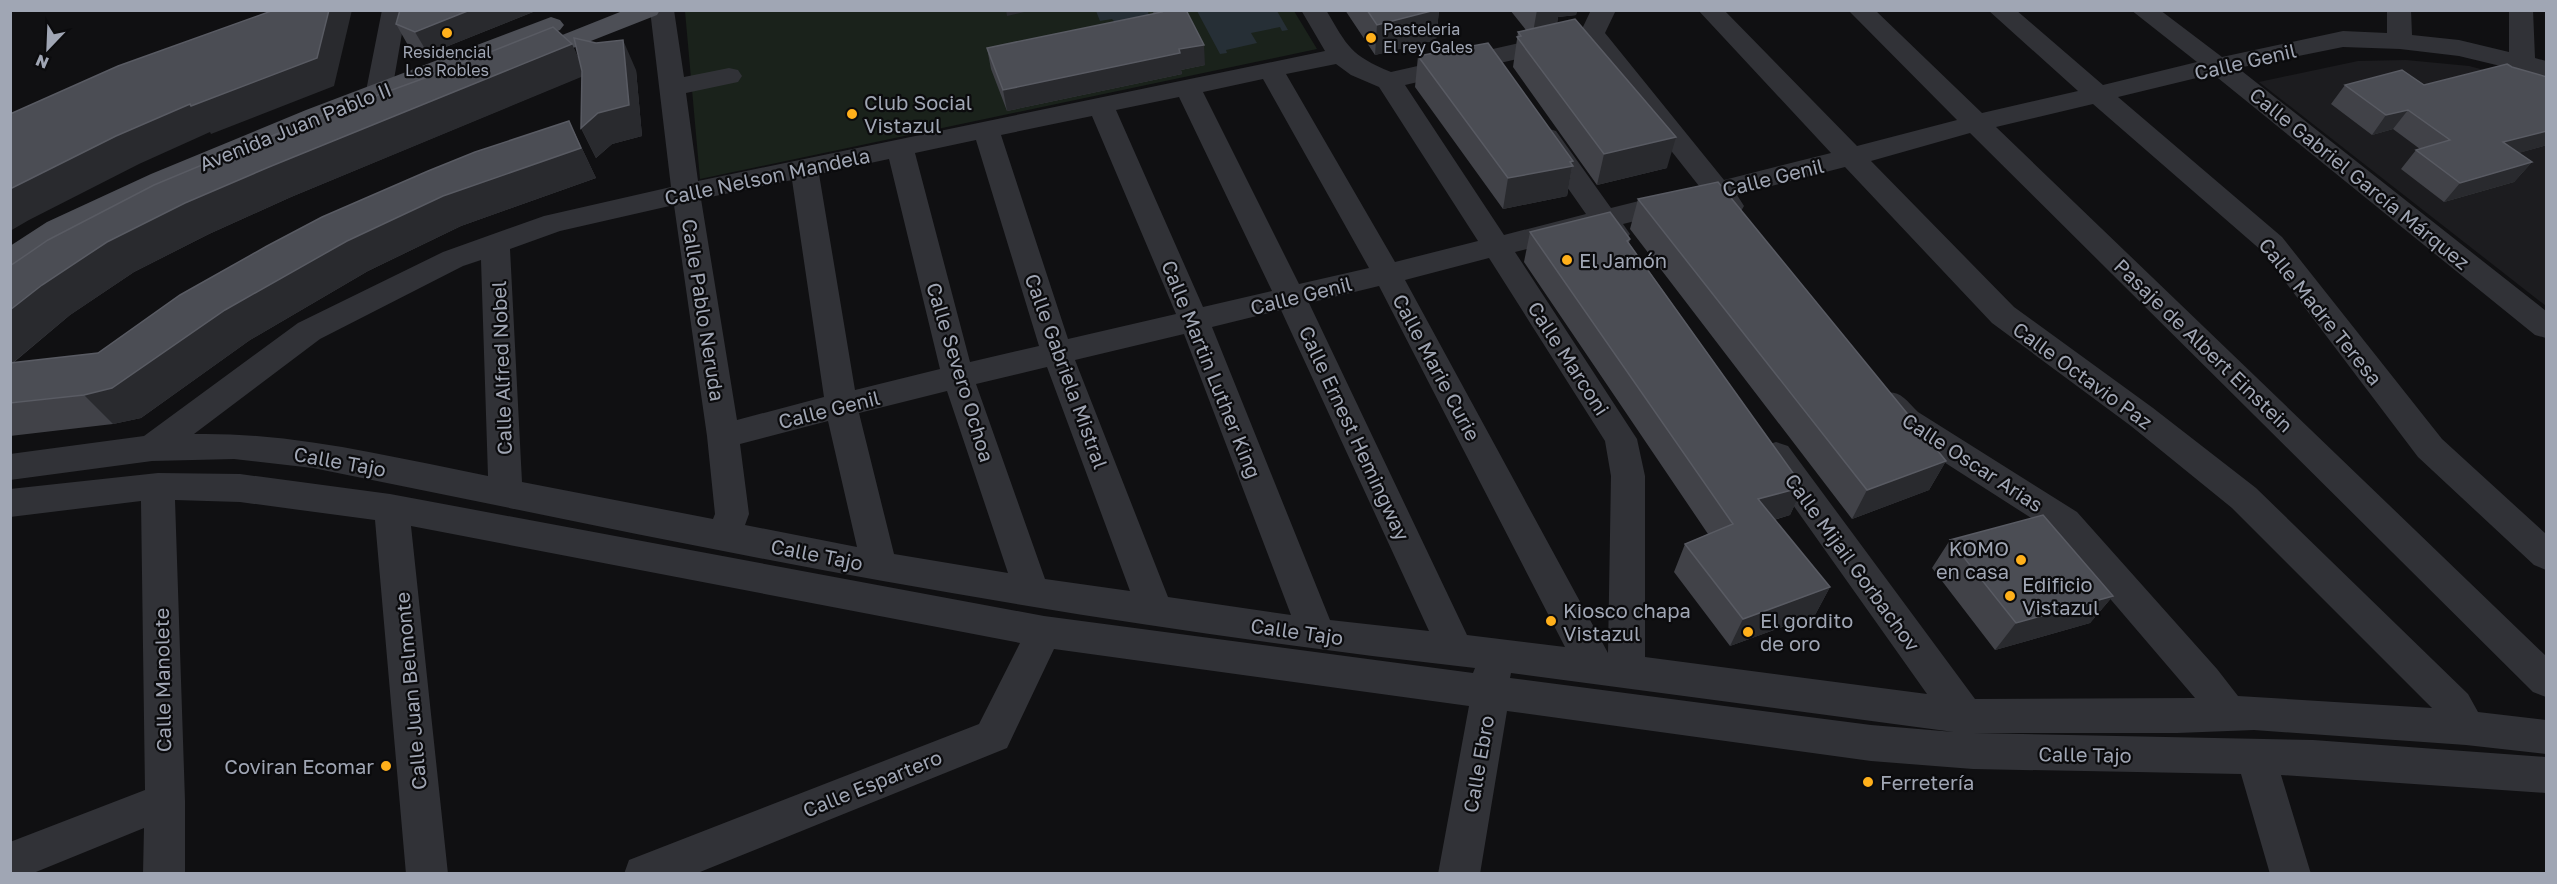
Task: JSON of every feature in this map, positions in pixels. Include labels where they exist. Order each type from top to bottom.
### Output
[{"type":"main road","name":"Avenida Juan Pablo II","points":[[142,218],[383,102],[590,10]]},
{"type":"main road","name":"Avenida Juan Pablo II","points":[[10,261],[57,229],[161,181],[648,10]]},
{"type":"street","points":[[383,102],[394,10]]},
{"type":"street","name":"Calle Pablo Neruda","points":[[662,10],[686,193],[723,436],[732,514],[724,536]]},
{"type":"street","points":[[1314,10],[1341,56],[1360,69],[1389,81],[1490,58],[1598,22],[1718,190],[1747,226]]},
{"type":"street","name":"Calle Octavio Paz","points":[[1710,10],[2002,315],[2142,417],[2244,498],[2455,706],[2466,728]]},
{"type":"street","name":"Pasaje de Albert Einstein","points":[[1860,10],[2547,680]]},
{"type":"street","name":"Calle Madre Teresa","points":[[2000,10],[2272,244],[2430,448],[2547,555]]},
{"type":"street","name":"Calle Gabriel García Márquez","points":[[2143,10],[2220,67],[2547,327]]},
{"type":"street","points":[[2399,10],[2400,41]]},
{"type":"street","points":[[2521,10],[2534,65]]},
{"type":"street","name":"Calle Genil","points":[[723,436],[841,405],[1388,273],[1851,157],[1977,123],[2220,67],[2274,52],[2343,39],[2400,41],[2459,48],[2534,65]]},
{"type":"street","name":"Calle Nelson Mandela","points":[[152,448],[309,331],[453,259],[554,223],[686,193],[1341,56]]},
{"type":"street","points":[[1490,58],[1510,86]]},
{"type":"street","name":"Calle Marie Curie","points":[[1271,71],[1388,273],[1611,670]]},
{"type":"street","points":[[672,88],[729,76]]},
{"type":"street","name":"Calle Marconi","points":[[1389,81],[1621,439],[1628,476],[1611,670]]},
{"type":"street","name":"Calle Ernest Hemingway","points":[[1188,88],[1291,297],[1475,652]]},
{"type":"street","name":"Calle Martin Luther King","points":[[1101,106],[1194,321],[1317,634]]},
{"type":"street","points":[[1530,114],[1631,257]]},
{"type":"street","name":"Calle Gabriela Mistral","points":[[986,130],[1057,353],[1155,610]]},
{"type":"street","name":"Calle Severo Ochoa","points":[[900,148],[958,377],[1032,592]]},
{"type":"street","points":[[804,168],[841,405],[879,566]]},
{"type":"street","name":"Calle Alfred Nobel","points":[[495,244],[506,493]]},
{"type":"street","name":"Calle Nelson Mandela","points":[[234,446],[228,413],[255,370]]},
{"type":"street","name":"Calle Oscar Arias","points":[[1870,380],[1906,421],[2065,522],[2204,681],[2228,713]]},
{"type":"street","name":"Calle Mijail Gorbachov","points":[[1756,429],[1965,716]]},
{"type":"street","name":"Calle Tajo","points":[[10,467],[152,448],[234,446],[313,455],[879,566],[1032,592],[1317,634],[1475,652],[1965,716],[2292,714],[2547,737]]},
{"type":"street","name":"Calle Tajo","points":[[10,504],[158,486],[240,488],[390,508],[1044,632],[1871,743],[1973,751],[2253,756],[2373,761],[2547,776]]},
{"type":"street","name":"Calle Manolete","points":[[158,486],[165,801],[164,873]]},
{"type":"street","name":"Calle Juan Belmonte","points":[[390,508],[395,533],[427,873]]},
{"type":"street","name":"Calle Espartero","points":[[644,873],[993,736],[1044,632]]},
{"type":"street","name":"Calle Ebro","points":[[1459,873],[1490,692],[1475,652]]},
{"type":"street","points":[[1611,670],[1612,680],[1607,691],[1611,702],[1625,711]]},
{"type":"street","points":[[2253,756],[2263,780],[2291,873]]},
{"type":"street","points":[[10,862],[165,801]]},
{"type":"shaded area","name":"Club Social Vistazul","points":[[685,11],[1294,11],[1317,49],[700,179]]},
{"type":"shaded area","points":[[1096,11],[1148,11],[1149,16],[1118,25],[1112,19],[1100,21]]},
{"type":"shaded area","points":[[1197,11],[1277,11],[1288,30],[1282,31],[1280,27],[1251,33],[1257,43],[1226,50],[1227,53],[1220,54]]},
{"type":"shaded area","points":[[2406,60],[2469,66],[2546,86],[2546,306],[2259,82],[2358,61]]},
{"type":"building","points":[[274,10],[329,10],[317,58],[191,106],[190,104],[116,136],[10,189],[10,114],[118,66]]},
{"type":"building","points":[[400,10],[470,10],[415,32],[396,24]]},
{"type":"building","points":[[1161,10],[1186,10],[1204,45],[1179,49],[1180,53],[1003,90],[987,48],[1162,12]]},
{"type":"building","points":[[1367,10],[1435,10],[1377,25]]},
{"type":"building","points":[[1575,19],[1676,137],[1604,154],[1517,37],[1521,36],[1518,32]]},
{"type":"building","points":[[553,27],[572,44],[185,203],[107,242],[42,285],[10,310],[10,266],[48,240],[154,185],[315,118]]},
{"type":"building","points":[[574,38],[596,43],[623,40],[629,105],[598,113],[581,128],[582,71]]},
{"type":"building","points":[[1488,43],[1573,161],[1570,162],[1573,166],[1508,178],[1418,56]]},
{"type":"building","points":[[2507,64],[2547,77],[2547,131],[2503,142],[2532,162],[2460,183],[2416,150],[2450,140],[2408,110],[2386,115],[2345,85],[2402,70],[2424,85]]},
{"type":"building","points":[[569,121],[581,148],[443,196],[347,241],[225,310],[112,388],[84,395],[10,403],[10,363],[98,353],[180,295],[322,217],[475,152]]},
{"type":"building","points":[[1718,182],[1946,461],[1867,490],[1638,199]]},
{"type":"building","points":[[1610,212],[1630,239],[1627,241],[1803,487],[1758,499],[1830,587],[1743,619],[1685,544],[1733,524],[1530,232]]},
{"type":"building","points":[[2043,515],[2113,596],[2016,623],[1950,540]]},
{"type":"place","name":"Residencial Los Robles","points":[[447,33]]},
{"type":"place","name":"Pasteleria El rey Gales","points":[[1371,38]]},
{"type":"place","name":"Club Social Vistazul","points":[[852,114]]},
{"type":"place","name":"El Jamón","points":[[1567,260]]},
{"type":"place","name":"KOMO en casa","points":[[2021,560]]},
{"type":"place","name":"Edificio Vistazul","points":[[2010,596]]},
{"type":"place","name":"Kiosco chapa Vistazul","points":[[1551,621]]},
{"type":"place","name":"El gordito de oro","points":[[1748,632]]},
{"type":"place","name":"Coviran Ecomar","points":[[386,766]]},
{"type":"place","name":"Ferretería","points":[[1868,782]]}]
